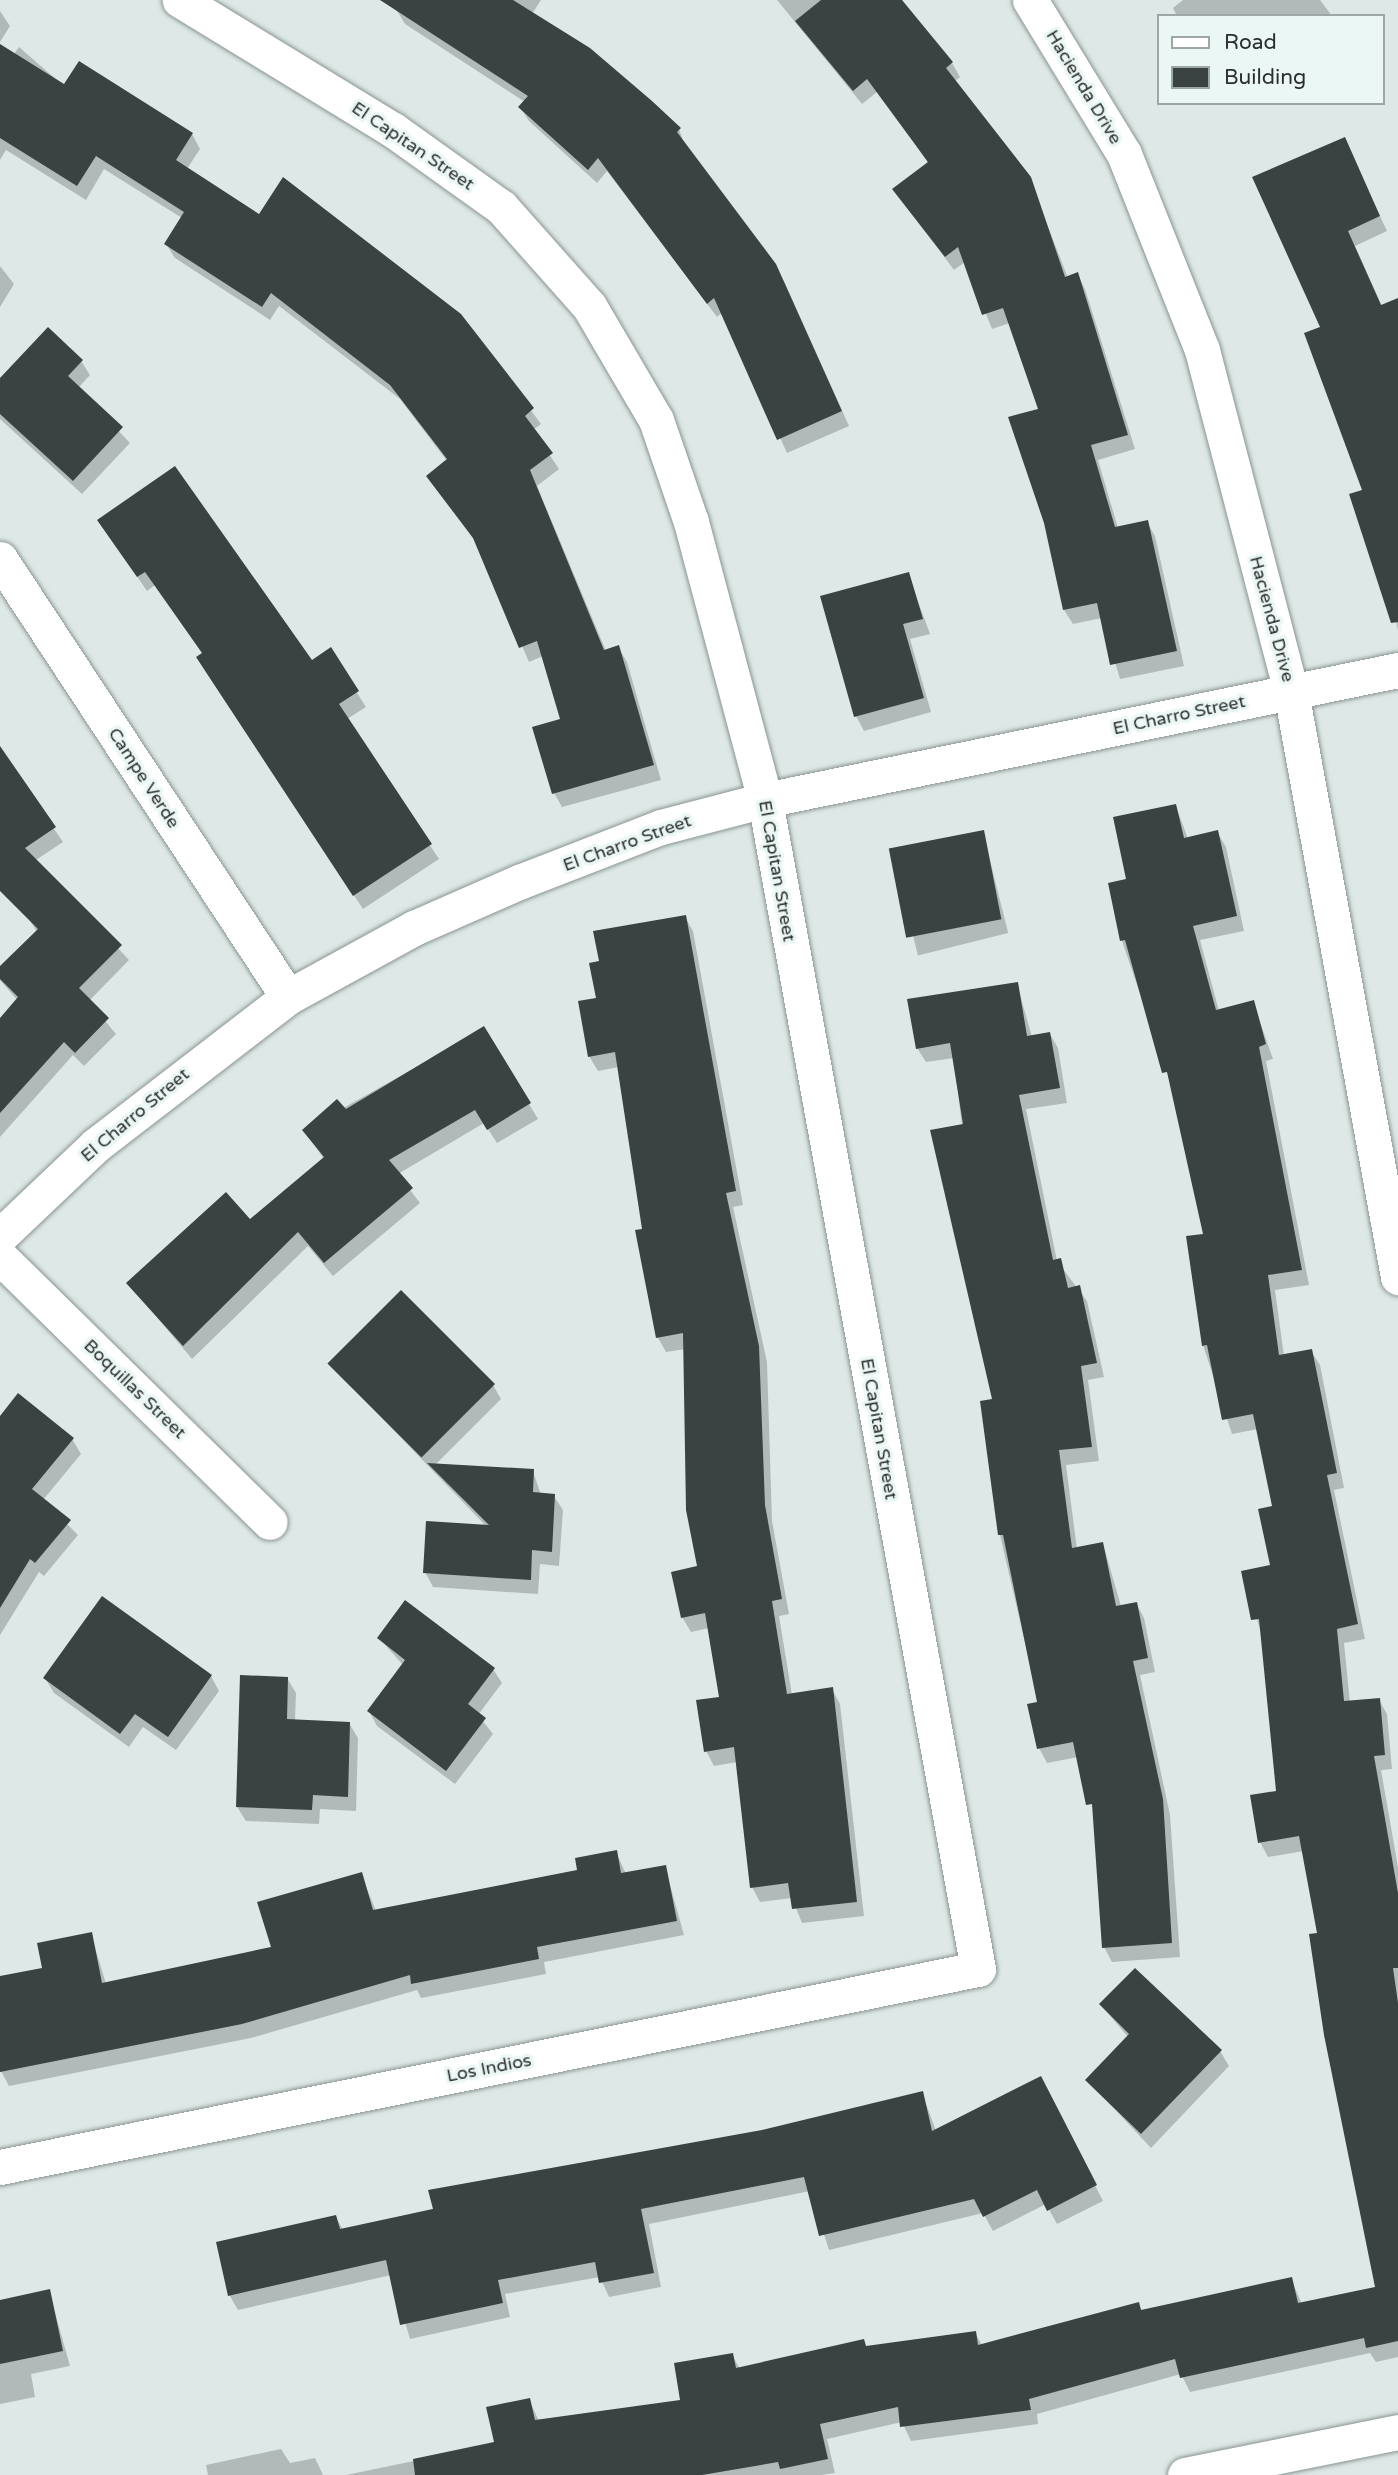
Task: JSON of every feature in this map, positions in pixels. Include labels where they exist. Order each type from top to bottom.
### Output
[{"type":"street","name":"El Capitan Street","points":[[180,0],[449,166],[501,207],[589,306],[656,420],[691,522],[765,800],[978,1969]]},
{"type":"street","name":"Hacienda Drive","points":[[1030,0],[1124,154],[1171,265],[1202,350],[1291,692],[1398,1277]]},
{"type":"street","name":"Campe Verde","points":[[0,559],[288,997]]},
{"type":"street","name":"El Charro Street","points":[[0,1236],[96,1145],[288,997],[414,928],[519,882],[661,827],[765,800],[1398,670]]},
{"type":"street","name":"Boquillas Street","points":[[0,1257],[270,1522]]},
{"type":"street","name":"Los Indios","points":[[0,2167],[978,1969]]},
{"type":"street","points":[[1185,2475],[1398,2431]]},
{"type":"building","points":[[380,0],[513,0],[590,48],[652,101],[681,128],[677,132],[776,264],[842,411],[777,440],[714,298],[707,304],[598,158],[588,170],[518,107],[528,96]]},
{"type":"building","points":[[821,0],[902,0],[953,62],[946,68],[1031,177],[1065,277],[1078,272],[1128,435],[1091,445],[1115,527],[1148,520],[1177,651],[1110,665],[1097,603],[1063,610],[1044,523],[1008,417],[1038,409],[1003,308],[982,315],[958,247],[945,257],[892,189],[928,162],[867,79],[853,91],[795,21]]},
{"type":"building","points":[[0,44],[64,84],[79,61],[193,133],[176,160],[259,214],[283,177],[461,314],[534,408],[525,416],[553,453],[530,470],[604,650],[619,645],[654,765],[552,794],[532,727],[560,719],[537,641],[519,648],[473,538],[426,476],[447,459],[390,385],[271,293],[262,307],[164,244],[184,212],[96,156],[77,186],[0,138]]},
{"type":"building","points":[[1345,137],[1380,216],[1348,231],[1381,305],[1398,298],[1398,622],[1391,623],[1349,494],[1362,490],[1304,333],[1320,327],[1252,177]]},
{"type":"building","points":[[48,327],[83,360],[68,376],[123,427],[73,481],[0,414],[0,378]]},
{"type":"building","points":[[175,466],[312,660],[331,647],[359,691],[339,704],[432,844],[353,896],[196,657],[202,653],[145,572],[137,577],[97,520]]},
{"type":"building","points":[[909,572],[923,619],[903,624],[924,698],[854,717],[820,596]]},
{"type":"building","points":[[0,746],[56,827],[25,848],[122,945],[79,988],[109,1018],[75,1053],[64,1042],[0,1113],[0,1018],[18,997],[0,979],[0,966],[38,929],[0,891]]},
{"type":"building","points":[[1176,804],[1184,838],[1218,830],[1237,916],[1193,926],[1216,1010],[1254,1000],[1266,1044],[1259,1047],[1302,1270],[1268,1275],[1279,1355],[1312,1349],[1337,1473],[1327,1475],[1358,1624],[1337,1629],[1344,1701],[1380,1698],[1385,1755],[1374,1756],[1398,1893],[1398,1968],[1393,1968],[1398,2003],[1398,2341],[1366,2348],[1364,2338],[1180,2378],[1175,2359],[1029,2399],[1031,2410],[900,2427],[898,2407],[820,2424],[828,2459],[780,2469],[778,2462],[702,2475],[415,2475],[413,2459],[494,2442],[486,2407],[530,2398],[535,2420],[680,2400],[674,2363],[733,2353],[736,2368],[864,2339],[866,2346],[976,2331],[978,2345],[1139,2302],[1141,2310],[1292,2277],[1298,2303],[1375,2287],[1324,2035],[1309,1934],[1317,1933],[1299,1836],[1258,1843],[1250,1795],[1276,1791],[1259,1619],[1251,1620],[1241,1571],[1270,1565],[1258,1509],[1272,1506],[1253,1414],[1222,1420],[1207,1345],[1202,1346],[1186,1236],[1203,1234],[1167,1072],[1162,1073],[1125,940],[1120,941],[1108,883],[1126,879],[1113,817]]},
{"type":"building","points":[[984,830],[1001,919],[906,938],[889,849]]},
{"type":"building","points":[[686,915],[736,1191],[726,1193],[759,1346],[765,1505],[782,1599],[772,1601],[787,1694],[833,1687],[857,1902],[792,1909],[788,1883],[750,1888],[734,1747],[704,1752],[696,1700],[719,1697],[705,1613],[681,1618],[671,1572],[697,1566],[686,1510],[683,1333],[656,1338],[635,1230],[642,1229],[615,1052],[588,1057],[578,1001],[596,998],[589,963],[599,961],[593,931]]},
{"type":"building","points":[[1018,982],[1027,1036],[1050,1032],[1060,1088],[1019,1095],[1053,1260],[1061,1258],[1068,1288],[1080,1285],[1097,1363],[1081,1366],[1092,1447],[1059,1450],[1072,1548],[1103,1542],[1116,1606],[1137,1602],[1148,1658],[1133,1661],[1163,1799],[1172,1943],[1102,1948],[1092,1804],[1086,1805],[1073,1742],[1037,1749],[1027,1704],[1037,1702],[1003,1535],[998,1535],[980,1401],[992,1399],[930,1130],[963,1124],[950,1043],[916,1049],[907,999]]},
{"type":"building","points":[[484,1026],[531,1103],[487,1130],[475,1110],[389,1160],[413,1188],[324,1263],[298,1232],[183,1346],[126,1283],[226,1192],[250,1219],[324,1157],[302,1130],[337,1099],[346,1109]]},
{"type":"building","points":[[401,1290],[495,1384],[422,1458],[327,1364]]},
{"type":"building","points":[[18,1393],[74,1438],[32,1489],[71,1520],[35,1563],[30,1559],[0,1608],[0,1416]]},
{"type":"building","points":[[427,1463],[534,1469],[533,1492],[555,1494],[552,1552],[532,1550],[531,1580],[423,1573],[426,1521],[489,1525]]},
{"type":"building","points":[[102,1596],[212,1675],[168,1737],[135,1714],[120,1734],[43,1678]]},
{"type":"building","points":[[405,1600],[495,1668],[468,1704],[486,1718],[446,1771],[367,1711],[405,1660],[377,1638]]},
{"type":"building","points":[[240,1675],[288,1677],[287,1719],[350,1722],[348,1797],[313,1795],[312,1810],[236,1807]]},
{"type":"building","points":[[617,1850],[621,1873],[666,1865],[677,1921],[537,1947],[539,1959],[411,1984],[410,1975],[242,2024],[0,2072],[0,1976],[42,1968],[37,1943],[92,1932],[102,1983],[271,1947],[257,1902],[362,1872],[373,1910],[577,1870],[575,1858]]},
{"type":"building","points":[[1135,1968],[1222,2050],[1141,2134],[1085,2080],[1129,2034],[1099,2004]]},
{"type":"building","points":[[1041,2076],[1097,2185],[1047,2211],[1037,2190],[983,2217],[974,2199],[819,2236],[804,2177],[641,2209],[654,2273],[599,2283],[595,2262],[498,2280],[503,2303],[400,2325],[386,2260],[228,2296],[216,2242],[336,2215],[340,2229],[433,2209],[428,2190],[762,2130],[923,2091],[932,2131]]},
{"type":"building","points":[[50,2289],[63,2351],[0,2364],[0,2300]]}]
